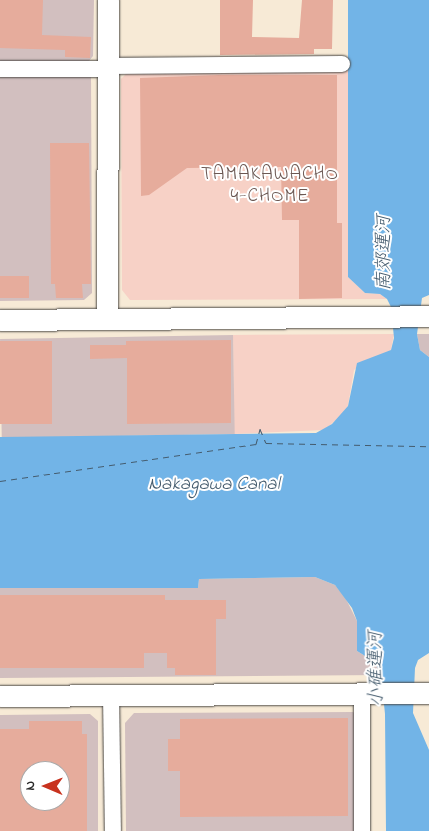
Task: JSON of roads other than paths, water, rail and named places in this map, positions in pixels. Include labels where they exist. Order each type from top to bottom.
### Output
[{"type":"street","points":[[107,319],[108,0]]},
{"type":"street","points":[[0,69],[342,64]]},
{"type":"street","points":[[0,320],[429,316]]},
{"type":"street","points":[[0,696],[429,692]]},
{"type":"street","points":[[362,831],[368,693]]},
{"type":"street","points":[[111,694],[113,831]]},
{"type":"water","points":[[348,0],[429,0],[429,295],[422,298],[417,334],[420,350],[429,357],[429,653],[418,660],[415,668],[413,713],[429,750],[429,831],[386,831],[385,714],[381,675],[375,662],[357,651],[357,621],[352,608],[335,585],[315,577],[199,579],[198,588],[0,588],[0,437],[316,433],[332,424],[348,406],[357,363],[391,350],[394,338],[391,307],[387,299],[380,294],[365,293],[348,277]]},
{"type":"district","name":"TAMAKAWACHO 4-CHOME","points":[[270,186]]},
{"type":"water label","name":"南郊運河","points":[[385,253]]},
{"type":"water label","name":"Nakagawa Canal","points":[[214,485]]},
{"type":"water label","name":"小碓運河","points":[[377,669]]}]
